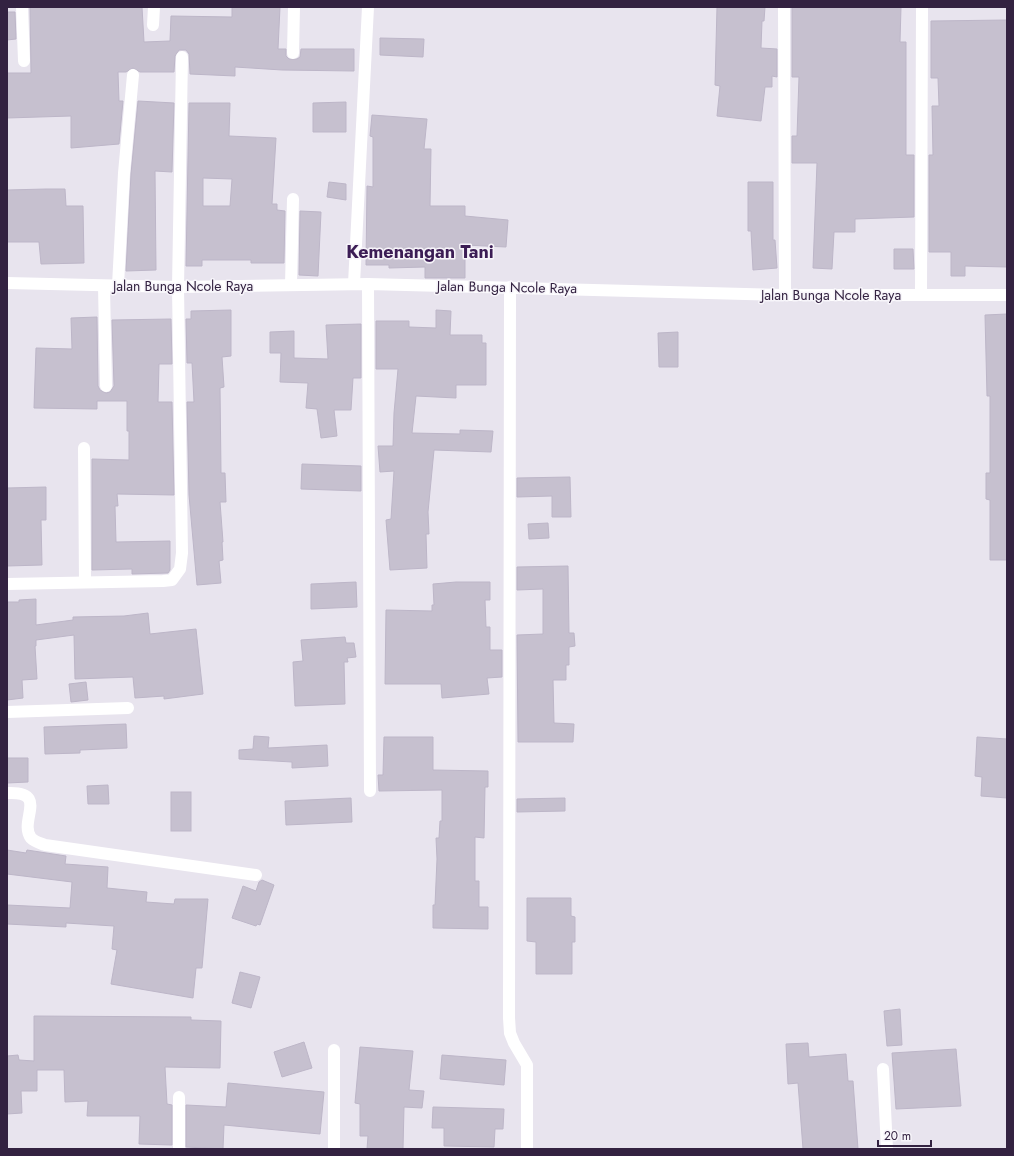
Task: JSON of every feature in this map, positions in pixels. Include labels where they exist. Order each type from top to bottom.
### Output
[{"type":"street","points":[[22,7],[24,61]]},
{"type":"street","points":[[154,7],[154,25]]},
{"type":"street","points":[[293,53],[294,7]]},
{"type":"street","points":[[354,284],[368,7]]},
{"type":"street","points":[[784,7],[785,295]]},
{"type":"street","points":[[921,295],[922,7]]},
{"type":"street","points":[[7,584],[163,581],[172,580],[180,569],[182,553],[178,287],[182,57]]},
{"type":"street","points":[[118,285],[124,173],[132,75]]},
{"type":"street","points":[[291,286],[293,199]]},
{"type":"street","name":"Jalan Bunga Ncole Raya","points":[[7,284],[178,287],[368,284],[785,295],[1007,295]]},
{"type":"street","points":[[368,284],[370,791]]},
{"type":"street","points":[[104,286],[106,386]]},
{"type":"street","points":[[510,287],[509,1018],[510,1033],[527,1065],[527,1149]]},
{"type":"street","points":[[84,448],[85,582]]},
{"type":"street","points":[[7,712],[128,708]]},
{"type":"street","points":[[7,793],[16,792],[28,798],[31,803],[28,826],[29,835],[35,842],[45,845],[256,875]]},
{"type":"street","points":[[334,1050],[334,1149]]},
{"type":"street","points":[[883,1069],[887,1149]]},
{"type":"street","points":[[179,1097],[182,1149]]},
{"type":"building","points":[[30,7],[142,7],[144,42],[170,41],[171,16],[232,17],[232,7],[280,7],[278,49],[286,49],[286,56],[289,59],[297,59],[300,57],[301,49],[354,49],[354,71],[282,70],[235,67],[235,76],[190,74],[189,54],[186,50],[179,50],[175,56],[174,72],[140,72],[133,68],[126,72],[118,72],[119,101],[123,101],[119,144],[71,148],[71,116],[7,118],[7,73],[31,73]]},
{"type":"building","points":[[717,7],[765,7],[764,21],[762,21],[761,48],[777,49],[777,77],[772,76],[772,87],[765,87],[761,121],[717,116],[720,86],[715,85]]},
{"type":"building","points":[[792,7],[901,7],[900,42],[906,42],[906,155],[914,155],[914,217],[855,219],[855,232],[834,232],[832,269],[813,268],[817,163],[792,163],[792,136],[797,136],[799,77],[792,77]]},
{"type":"building","points":[[7,12],[15,12],[16,39],[7,40]]},
{"type":"building","points":[[1007,20],[1007,267],[965,266],[965,276],[951,276],[951,252],[929,252],[929,155],[933,155],[932,106],[939,106],[938,78],[931,78],[931,21]]},
{"type":"building","points":[[380,38],[424,39],[423,57],[380,55]]},
{"type":"building","points":[[138,101],[174,103],[172,172],[155,171],[156,270],[126,271],[131,174]]},
{"type":"building","points":[[346,102],[346,132],[313,132],[313,103]]},
{"type":"building","points":[[189,103],[230,103],[229,136],[276,138],[272,204],[277,204],[277,210],[285,211],[284,263],[251,263],[251,260],[202,260],[202,266],[186,266]],"holes":[[[203,178],[232,179],[230,206],[203,206]]]},
{"type":"building","points":[[372,115],[427,119],[424,149],[431,149],[430,206],[465,206],[465,216],[508,220],[506,247],[465,245],[465,278],[425,278],[425,267],[389,268],[389,265],[366,265],[367,186],[373,187],[373,137],[370,136]]},
{"type":"building","points":[[329,182],[346,184],[346,200],[327,197]]},
{"type":"building","points":[[748,182],[773,182],[773,240],[775,240],[777,268],[753,270],[751,231],[748,231]]},
{"type":"building","points":[[65,189],[66,206],[83,206],[84,263],[41,264],[39,242],[7,242],[7,190]]},
{"type":"building","points":[[300,211],[321,212],[318,276],[299,275]]},
{"type":"building","points":[[894,249],[913,249],[914,269],[894,269]]},
{"type":"building","points":[[231,310],[231,356],[222,357],[224,387],[220,388],[221,473],[225,473],[226,502],[220,502],[223,542],[223,560],[219,561],[221,583],[197,585],[189,495],[187,402],[194,402],[192,363],[187,363],[186,319],[191,319],[191,311]]},
{"type":"building","points":[[436,310],[451,311],[450,335],[482,335],[482,343],[486,343],[486,385],[456,385],[456,398],[416,396],[412,433],[460,434],[460,430],[493,431],[491,452],[434,450],[428,512],[429,534],[426,534],[427,568],[390,570],[386,520],[391,519],[394,471],[380,472],[378,446],[393,446],[398,369],[376,369],[376,321],[409,321],[409,327],[436,328]]},
{"type":"building","points":[[1007,314],[1007,560],[990,560],[990,500],[986,499],[986,473],[990,473],[990,396],[987,396],[985,315]]},
{"type":"building","points":[[97,317],[98,386],[100,390],[106,393],[110,392],[114,386],[112,320],[171,319],[172,364],[159,364],[158,402],[172,402],[174,495],[117,494],[118,506],[115,506],[116,542],[170,541],[170,570],[168,573],[132,574],[132,569],[92,570],[92,459],[129,460],[127,401],[97,401],[97,409],[34,408],[36,348],[72,349],[71,318]]},
{"type":"building","points":[[361,324],[361,378],[353,378],[351,410],[334,410],[337,436],[321,438],[317,409],[306,408],[308,383],[280,382],[281,353],[270,353],[270,332],[294,331],[294,358],[328,359],[326,325]]},
{"type":"building","points":[[678,332],[678,367],[659,367],[658,333]]},
{"type":"building","points":[[302,464],[361,466],[361,491],[301,489]]},
{"type":"building","points":[[570,477],[571,517],[552,517],[552,496],[517,497],[517,478]]},
{"type":"building","points":[[46,487],[46,520],[41,520],[42,565],[7,566],[7,488]]},
{"type":"building","points":[[548,523],[549,538],[529,539],[528,524]]},
{"type":"building","points":[[568,566],[569,633],[574,633],[575,646],[569,647],[569,665],[566,665],[566,680],[553,680],[554,723],[574,724],[573,742],[518,742],[517,635],[543,634],[543,589],[517,590],[517,567]]},
{"type":"building","points":[[356,582],[357,607],[311,609],[311,584]]},
{"type":"building","points":[[490,582],[490,600],[485,600],[486,627],[490,627],[490,650],[502,650],[502,677],[487,678],[489,694],[442,698],[441,684],[385,684],[386,610],[432,611],[432,605],[434,605],[433,584]]},
{"type":"building","points":[[36,599],[36,625],[73,620],[73,617],[124,616],[148,613],[150,634],[196,629],[203,694],[164,699],[164,696],[135,698],[133,677],[75,679],[74,635],[36,640],[37,679],[22,680],[23,698],[7,700],[7,602],[19,602],[19,600]]},
{"type":"building","points":[[345,637],[346,643],[354,643],[356,657],[347,658],[348,662],[344,662],[345,704],[295,706],[293,662],[303,661],[301,640]]},
{"type":"building","points":[[86,682],[88,700],[71,702],[69,684]]},
{"type":"building","points":[[126,724],[127,748],[80,750],[80,753],[45,754],[44,727]]},
{"type":"building","points":[[254,736],[269,737],[268,748],[327,745],[328,766],[292,768],[292,762],[239,759],[239,750],[253,749]]},
{"type":"building","points":[[384,737],[433,737],[433,770],[488,771],[488,787],[485,787],[484,838],[475,837],[475,881],[479,881],[479,907],[488,907],[488,929],[433,928],[433,905],[435,905],[437,859],[436,838],[439,838],[440,821],[442,821],[442,790],[379,791],[378,775],[383,775]]},
{"type":"building","points":[[977,737],[1007,739],[1007,798],[981,796],[982,777],[975,776]]},
{"type":"building","points":[[7,758],[28,758],[28,782],[7,783]]},
{"type":"building","points":[[108,785],[109,804],[88,804],[87,786]]},
{"type":"building","points":[[171,792],[191,792],[191,831],[171,831]]},
{"type":"building","points":[[351,798],[352,822],[286,825],[285,801]]},
{"type":"building","points":[[565,798],[565,811],[517,812],[517,799]]},
{"type":"building","points":[[7,850],[26,853],[27,850],[66,856],[65,864],[108,867],[107,888],[147,892],[146,902],[174,904],[175,899],[208,899],[202,968],[196,968],[193,998],[111,984],[117,950],[112,949],[114,926],[66,923],[66,927],[7,924],[7,905],[70,908],[72,882],[7,874]]},
{"type":"building","points":[[262,880],[274,885],[260,925],[257,924],[256,926],[232,918],[243,886],[256,891],[259,882]]},
{"type":"building","points":[[527,898],[571,898],[571,916],[575,917],[575,942],[572,942],[572,974],[536,974],[536,942],[527,941]]},
{"type":"building","points":[[240,972],[260,977],[251,1008],[232,1003]]},
{"type":"building","points":[[900,1009],[902,1045],[887,1046],[884,1011]]},
{"type":"building","points":[[34,1016],[191,1017],[191,1020],[221,1021],[220,1068],[165,1067],[167,1104],[172,1105],[172,1145],[139,1144],[140,1116],[87,1116],[88,1101],[65,1102],[64,1070],[37,1070],[37,1091],[21,1091],[22,1113],[7,1114],[7,1056],[18,1055],[19,1060],[34,1061]]},
{"type":"building","points":[[304,1042],[312,1068],[282,1077],[274,1052]]},
{"type":"building","points":[[808,1043],[809,1057],[846,1054],[848,1081],[853,1081],[858,1149],[803,1149],[798,1083],[788,1084],[786,1044]]},
{"type":"building","points":[[360,1047],[413,1051],[409,1090],[424,1091],[422,1108],[404,1107],[403,1149],[367,1149],[368,1136],[360,1136],[360,1104],[355,1103]]},
{"type":"building","points":[[956,1049],[961,1106],[896,1109],[892,1053]]},
{"type":"building","points":[[442,1055],[506,1060],[504,1085],[440,1079]]},
{"type":"building","points":[[228,1083],[324,1092],[320,1134],[224,1125],[223,1149],[186,1147],[186,1105],[226,1107]]},
{"type":"building","points":[[433,1107],[504,1109],[503,1129],[495,1129],[494,1147],[444,1146],[444,1128],[432,1128]]},
{"type":"district","name":"Kemenangan Tani","points":[[420,252]]}]
